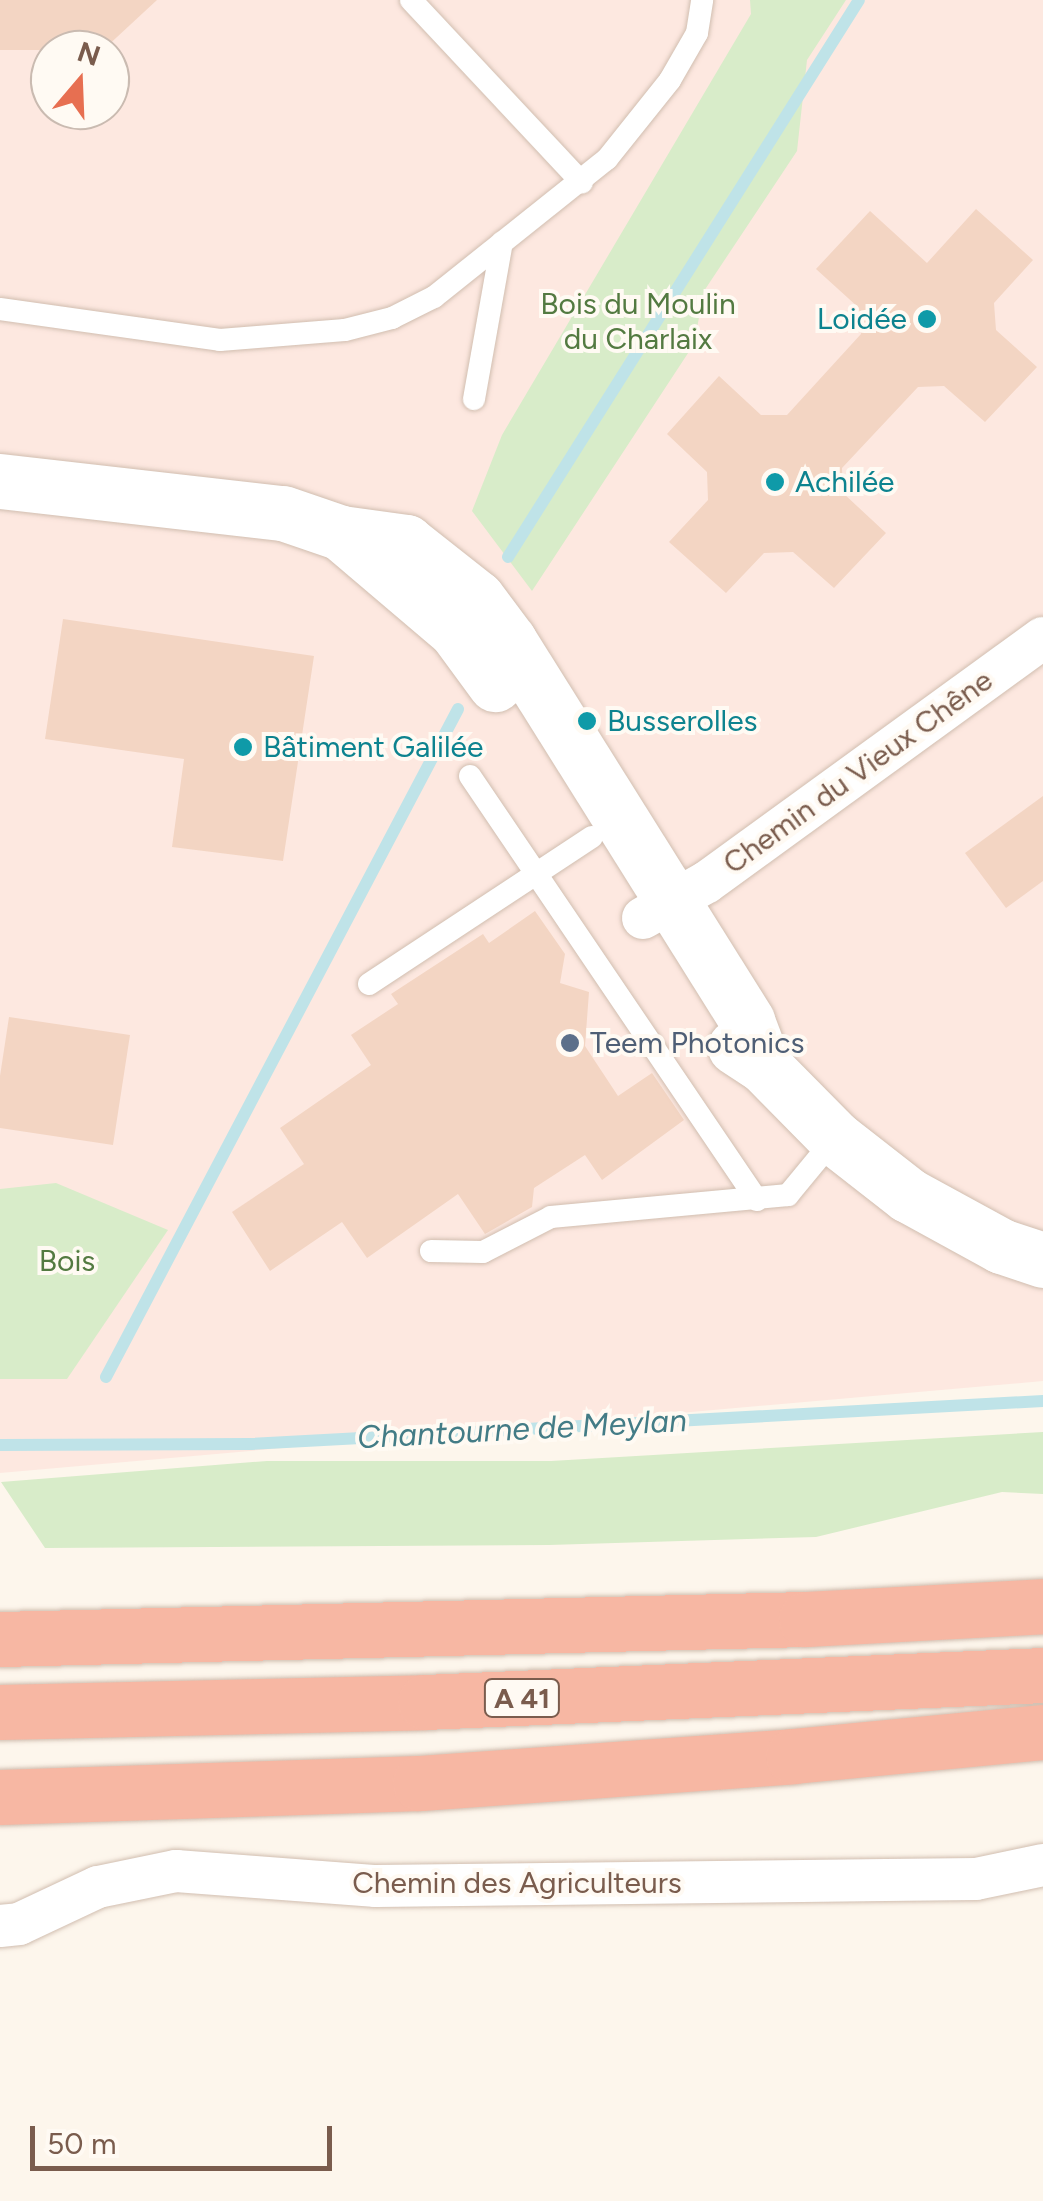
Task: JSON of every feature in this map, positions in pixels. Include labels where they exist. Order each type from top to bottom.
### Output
[{"type":"highway","points":[[0,1639],[806,1619],[1043,1606]]},
{"type":"highway","name":"A 41","points":[[0,1712],[425,1702],[1043,1674]]},
{"type":"highway","points":[[0,1796],[420,1784],[793,1756],[1043,1732]]},
{"type":"main road","points":[[0,481],[283,513],[341,533],[406,542],[478,598],[510,641],[657,910]]},
{"type":"main road","points":[[341,533],[456,631],[519,718],[592,836],[747,1021],[764,1066],[835,1138],[883,1177],[951,1221],[1043,1260]]},
{"type":"street","name":"Chemin du Vieux Chêne","points":[[657,910],[707,882],[1043,638]]},
{"type":"street","name":"Chemin des Agriculteurs","points":[[0,1926],[19,1924],[98,1887],[176,1871],[376,1886],[976,1879],[1043,1865]]},
{"type":"lane","points":[[411,0],[582,183]]},
{"type":"lane","points":[[0,309],[220,340],[345,330],[392,318],[434,297],[582,183],[670,80],[696,33],[702,0]]},
{"type":"lane","points":[[474,399],[502,242]]},
{"type":"lane","points":[[470,776],[757,1200]]},
{"type":"lane","points":[[369,984],[538,876],[592,836]]},
{"type":"lane","points":[[430,1250],[483,1252],[551,1217],[788,1194],[835,1138]]},
{"type":"shaded area","points":[[0,0],[1043,0],[1043,1381],[0,1473]]},
{"type":"green space","name":"Bois du Moulin du Charlaix","points":[[750,0],[846,0],[807,60],[797,151],[704,291],[694,344],[532,591],[472,511],[502,435],[751,14]]},
{"type":"green space","name":"Bois","points":[[56,1183],[168,1230],[67,1379],[0,1379],[0,1189]]},
{"type":"green space","points":[[1043,1432],[1043,1494],[1002,1492],[816,1537],[549,1545],[45,1548],[1,1482],[267,1461],[551,1461]]},
{"type":"building","points":[[0,0],[157,0],[125,30],[30,30],[30,50],[0,50]]},
{"type":"building","points":[[976,209],[1033,260],[994,303],[996,330],[1037,367],[985,422],[944,386],[918,387],[842,468],[843,493],[886,533],[834,588],[793,552],[764,553],[726,593],[669,542],[708,500],[707,472],[667,434],[719,376],[761,415],[787,415],[861,334],[859,308],[816,269],[870,211],[927,263]]},
{"type":"building","name":"Bâtiment Galilée","points":[[63,619],[314,656],[283,861],[172,847],[184,759],[45,739]]},
{"type":"building","points":[[1043,796],[1043,881],[1006,908],[965,853]]},
{"type":"building","points":[[535,911],[565,954],[560,983],[589,992],[585,1046],[618,1096],[652,1073],[684,1120],[602,1180],[585,1155],[534,1188],[532,1207],[485,1234],[458,1194],[367,1258],[342,1222],[270,1271],[232,1212],[304,1164],[280,1128],[371,1065],[351,1035],[398,1004],[391,994],[483,934],[489,943]]},
{"type":"building","points":[[9,1017],[130,1035],[113,1145],[0,1128],[0,1076]]},
{"type":"waterway","points":[[508,557],[859,0]]},
{"type":"waterway","points":[[106,1377],[458,709]]},
{"type":"waterway","name":"Chantourne de Meylan","points":[[0,1445],[251,1444],[1043,1401]]},
{"type":"place","name":"Loidée","points":[[927,319]]},
{"type":"place","name":"Achilée","points":[[775,482]]},
{"type":"place","name":"Busserolles","points":[[587,721]]},
{"type":"place","name":"Bâtiment Galilée","points":[[243,747]]},
{"type":"place","name":"Teem Photonics","points":[[570,1043]]}]
